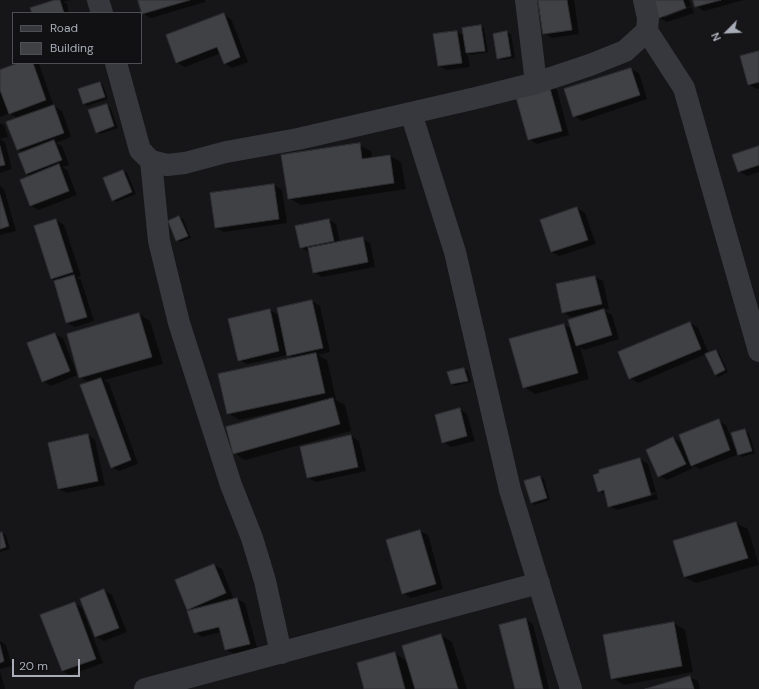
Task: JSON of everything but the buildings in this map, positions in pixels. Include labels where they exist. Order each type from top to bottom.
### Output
[{"type":"street","points":[[98,0],[102,12]]},
{"type":"street","points":[[526,0],[536,83]]},
{"type":"street","points":[[644,0],[648,18],[647,31],[684,88],[759,351]]},
{"type":"street","points":[[116,64],[140,150],[151,161],[167,165],[185,163],[226,152],[298,139],[411,114],[536,83],[625,52],[647,31]]},
{"type":"street","points":[[411,114],[455,252],[510,490],[571,689]]},
{"type":"street","points":[[151,161],[159,241],[179,323],[231,485],[252,538],[265,581],[281,652]]},
{"type":"street","points":[[145,689],[539,583]]}]
